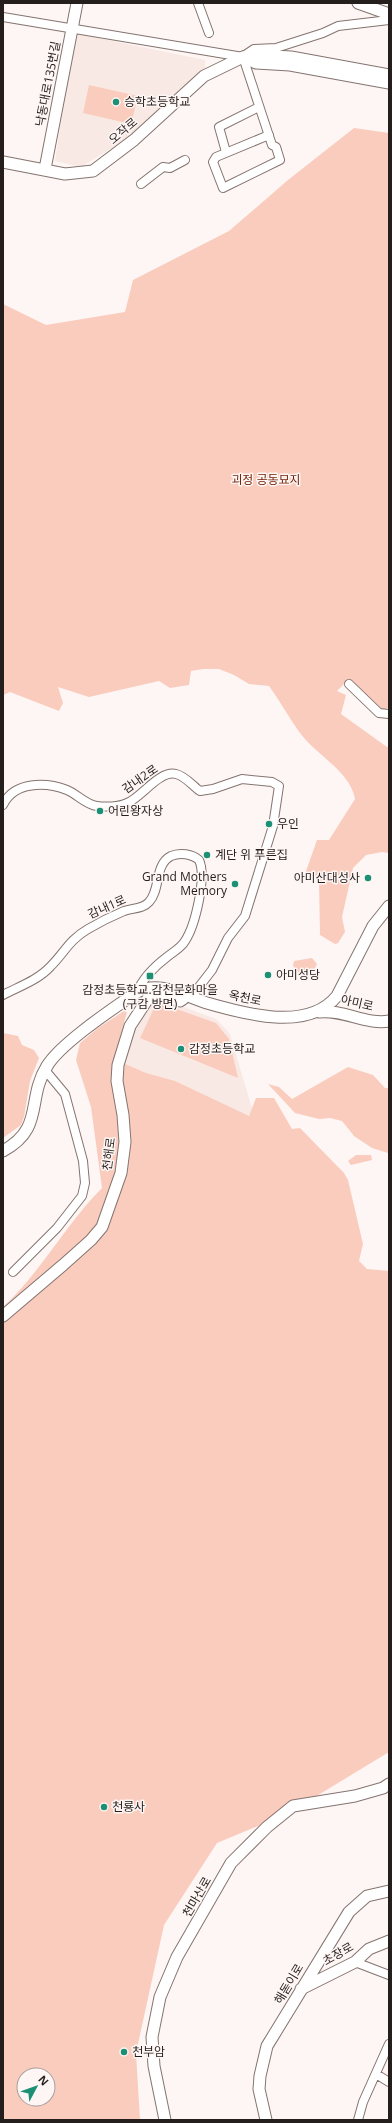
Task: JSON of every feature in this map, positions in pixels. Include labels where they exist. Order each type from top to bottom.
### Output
[{"type":"street","name":"낙동대로135번길","points":[[45,169],[77,3]]},
{"type":"street","points":[[198,3],[209,33]]},
{"type":"street","points":[[358,3],[389,14]]},
{"type":"street","points":[[3,17],[72,27],[243,57],[256,63],[290,65],[389,83]]},
{"type":"street","points":[[243,57],[254,49],[276,48],[323,34],[338,26],[389,20]]},
{"type":"street","name":"오작로","points":[[3,162],[65,174],[93,170],[134,140],[204,76],[243,57],[254,55],[291,57],[389,75]]},
{"type":"street","points":[[243,57],[269,135],[280,160],[223,188],[213,162],[226,152],[269,135]]},
{"type":"street","points":[[226,152],[219,127],[259,107]]},
{"type":"street","points":[[140,184],[163,167],[170,168],[185,160]]},
{"type":"street","points":[[349,684],[379,713],[389,714]]},
{"type":"street","name":"감내2로","points":[[3,805],[7,797],[13,792],[34,784],[66,790],[96,806],[127,804],[143,790],[168,774],[175,774],[182,777],[200,791],[213,789],[242,779],[272,782],[279,786],[273,826],[245,916],[228,938],[212,970],[189,996]]},
{"type":"street","name":"감내1로","points":[[3,995],[40,976],[50,967],[64,948],[88,929],[108,918],[146,905],[154,894],[159,871],[165,860],[176,854],[190,855],[199,860],[202,874],[198,902],[190,932],[181,946],[152,970],[141,983],[137,992]]},
{"type":"street","name":"옥천로","points":[[3,1151],[18,1141],[29,1128],[39,1085],[45,1070],[56,1055],[73,1040],[137,992],[143,989],[158,987],[189,996],[206,1003],[272,1016],[293,1017],[319,1012],[332,1002],[339,993],[372,926],[389,906]]},
{"type":"street","points":[[339,993],[341,1006],[348,1014]]},
{"type":"street","name":"천해로","points":[[3,1316],[80,1250],[102,1227],[121,1173],[125,1142],[123,1115],[117,1081],[118,1065],[130,1026],[148,997],[158,996],[180,1001],[189,996]]},
{"type":"street","name":"아미로","points":[[319,1012],[331,1010],[376,1021],[389,1021]]},
{"type":"street","points":[[13,1272],[57,1228],[82,1196],[86,1183],[83,1161],[65,1094],[45,1070]]},
{"type":"street","name":"천마산로","points":[[165,2120],[154,2066],[152,2037],[160,1997],[177,1957],[231,1863],[267,1827],[293,1806],[355,1796],[383,1788],[389,1784]]},
{"type":"street","name":"해돋이로","points":[[266,2120],[260,2089],[262,2061],[267,2046],[300,1989],[349,1912],[358,1902],[367,1896],[389,1891]]},
{"type":"street","name":"초장로","points":[[300,1989],[355,1962],[369,1949],[389,1941]]},
{"type":"street","points":[[355,1962],[389,1976]]},
{"type":"street","points":[[358,2120],[363,2102],[389,2044]]},
{"type":"street","points":[[376,2074],[389,2082]]},
{"type":"shaded area","name":"승학초등학교","points":[[74,33],[205,60],[205,68],[131,136],[81,167],[55,161]]},
{"type":"shaded area","name":"감정초등학교","points":[[152,1001],[173,1003],[216,1019],[230,1034],[253,1112],[247,1117],[152,1081],[124,1063],[135,1026]]},
{"type":"green space","points":[[89,85],[138,96],[131,124],[83,113]]},
{"type":"green space","name":"괴정 공동묘지","points":[[354,128],[389,133],[389,707],[381,712],[353,685],[344,684],[337,691],[346,695],[341,714],[387,747],[389,746],[389,853],[382,852],[366,855],[353,868],[342,917],[345,932],[338,943],[335,944],[320,935],[319,879],[305,874],[317,840],[329,840],[355,799],[347,780],[300,733],[269,686],[249,684],[234,675],[219,669],[203,669],[191,671],[189,685],[170,688],[159,681],[89,697],[58,687],[63,703],[59,711],[10,692],[3,695],[3,304],[46,325],[125,312],[133,280],[229,231],[288,180]]},
{"type":"green space","points":[[312,958],[317,964],[313,972],[302,976],[293,966],[294,961]]},
{"type":"green space","points":[[157,1002],[216,1023],[229,1039],[238,1078],[140,1038]]},
{"type":"green space","points":[[124,1011],[127,1012],[114,1059],[146,1073],[175,1081],[249,1116],[256,1098],[274,1098],[292,1129],[300,1128],[344,1173],[348,1180],[363,1244],[359,1261],[367,1269],[389,1271],[389,1752],[287,1814],[217,1843],[164,1925],[136,2053],[140,2120],[3,2120],[3,1307],[29,1279],[76,1217],[102,1188],[91,1107],[76,1060],[80,1043],[98,1028]]},
{"type":"green space","points":[[3,1033],[18,1036],[22,1045],[34,1050],[39,1058],[30,1081],[24,1117],[21,1125],[3,1138]]},
{"type":"green space","points":[[348,1067],[373,1075],[385,1088],[389,1088],[388,1153],[372,1148],[354,1136],[342,1121],[330,1118],[319,1119],[295,1113],[268,1084],[279,1087],[292,1099]]},
{"type":"green space","points":[[356,1155],[371,1155],[372,1160],[351,1165],[348,1161]]},
{"type":"place","name":"승학초등학교","points":[[116,102]]},
{"type":"place","name":"어린왕자상","points":[[100,811]]},
{"type":"place","name":"우인","points":[[269,824]]},
{"type":"place","name":"계단 위 푸른집","points":[[207,855]]},
{"type":"place","name":"아미산대성사","points":[[368,878]]},
{"type":"place","name":"Grand Mothers Memory","points":[[235,884]]},
{"type":"place","name":"아미성당","points":[[268,975]]},
{"type":"place","name":"감정초등학교.감천문화마을 (구감 방면)","points":[[150,976]]},
{"type":"place","name":"감정초등학교","points":[[181,1049]]},
{"type":"place","name":"천룡사","points":[[104,1807]]},
{"type":"place","name":"천부암","points":[[124,2052]]}]
